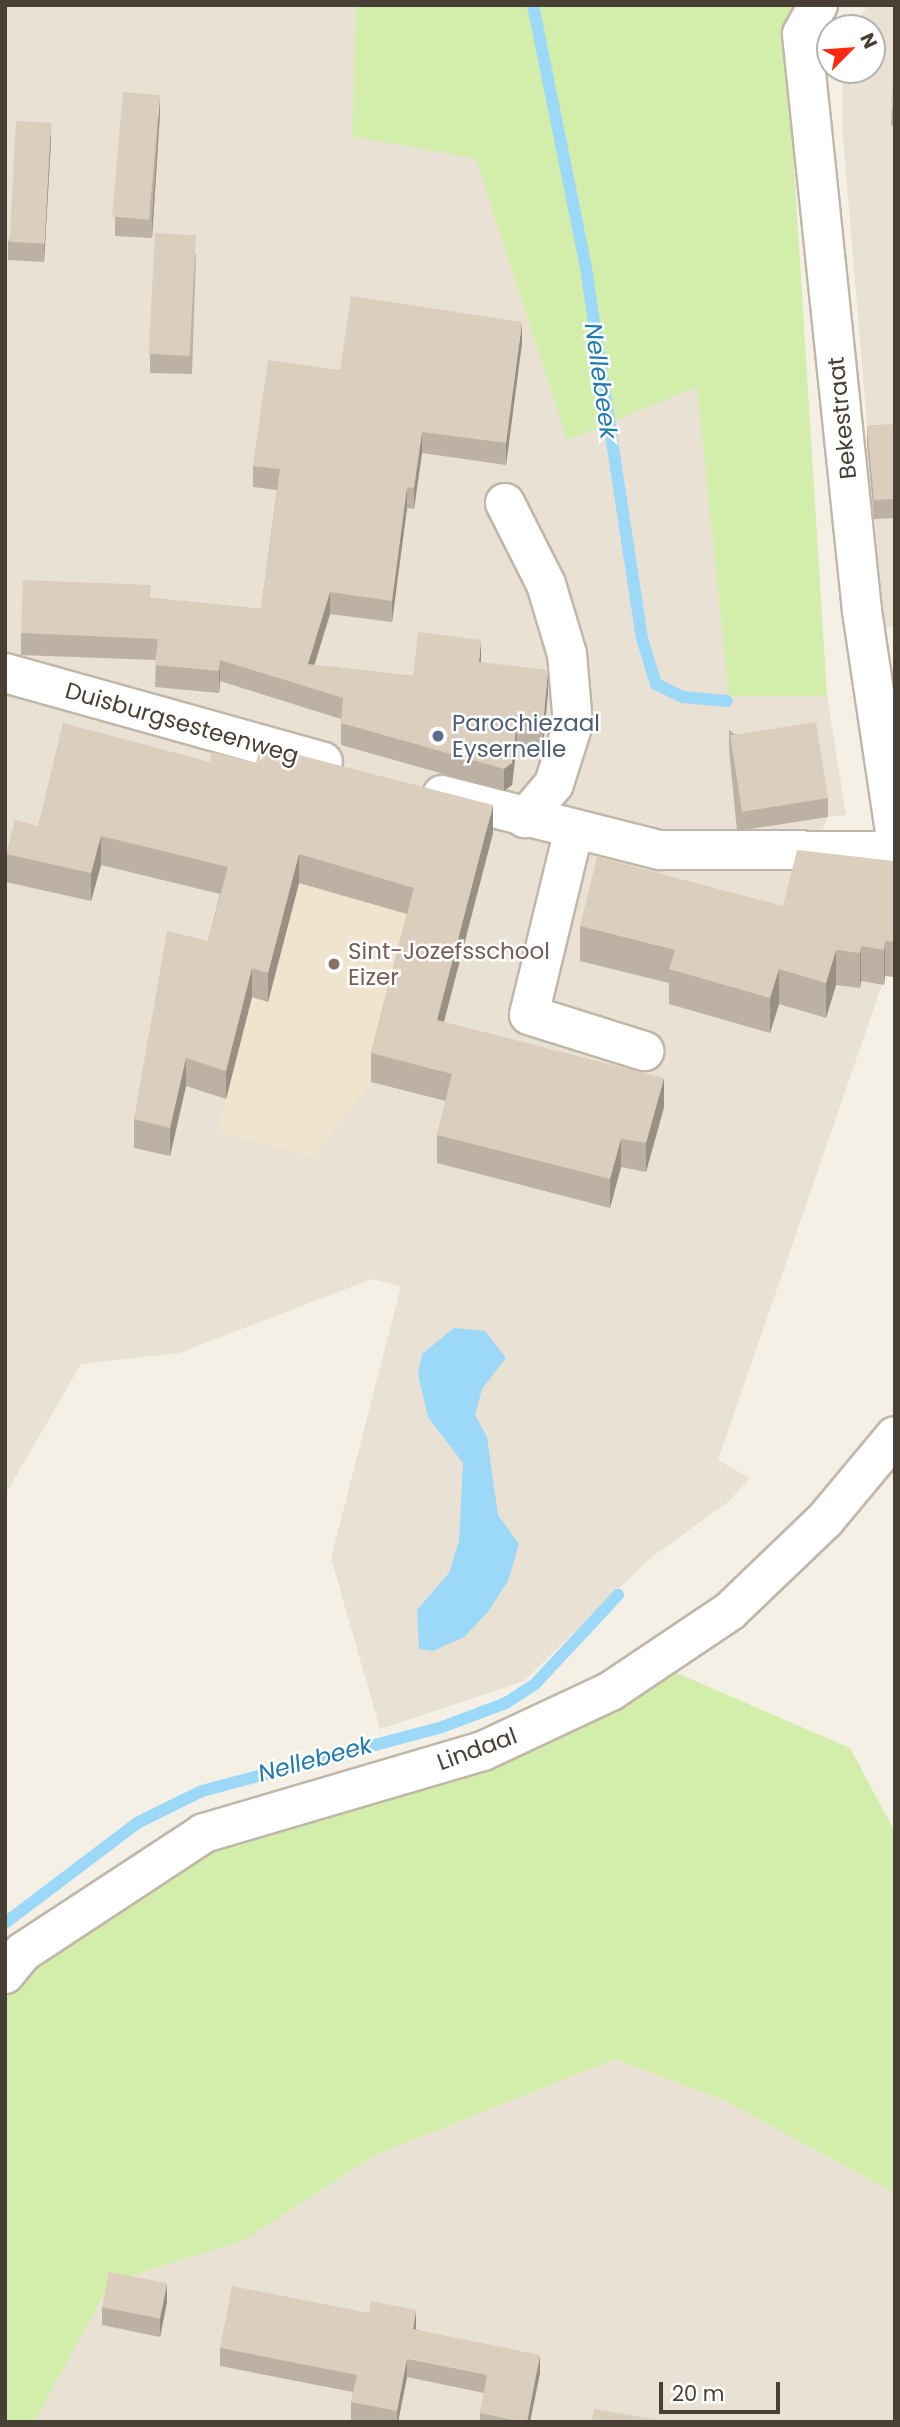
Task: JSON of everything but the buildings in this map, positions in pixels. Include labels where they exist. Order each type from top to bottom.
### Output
[{"type":"street","name":"Bekestraat","points":[[818,5],[802,34],[862,611],[895,833]]},
{"type":"street","points":[[505,503],[550,596],[567,654],[573,724],[554,784],[525,818]]},
{"type":"street","name":"Duisburgsesteenweg","points":[[5,673],[355,771]]},
{"type":"street","points":[[407,785],[573,833],[723,855],[895,851]]},
{"type":"street","points":[[573,833],[529,1014],[644,1051]]},
{"type":"street","name":"Lindaal","points":[[5,1974],[23,1952],[204,1833],[483,1751],[611,1691],[730,1611],[825,1520],[895,1436]]},
{"type":"shaded area","points":[[5,5],[356,5],[353,135],[476,158],[567,440],[723,376],[827,696],[846,815],[828,817],[798,885],[895,894],[895,977],[885,976],[718,1460],[750,1478],[728,1502],[649,1559],[524,1681],[380,1729],[331,1558],[401,1286],[372,1279],[179,1353],[81,1364],[5,1495]]},
{"type":"shaded area","points":[[868,5],[895,5],[895,626],[884,628],[843,138],[843,84],[886,84],[886,14],[863,14]]},
{"type":"shaded area","name":"Sint-Jozefsschool Eizer","points":[[260,773],[493,833],[425,1095],[371,1082],[313,1157],[218,1132],[226,1099],[181,1085]]},
{"type":"shaded area","points":[[615,2059],[723,2100],[895,2193],[895,2422],[34,2422],[110,2282],[245,2240],[375,2155]]},
{"type":"green space","points":[[356,5],[807,5],[787,54],[827,696],[729,696],[697,387],[567,440],[476,159],[352,136]]},
{"type":"green space","points":[[665,1668],[850,1748],[895,1832],[895,2193],[723,2100],[615,2059],[375,2155],[245,2240],[111,2282],[34,2422],[5,2422],[5,1981],[217,1846]]},
{"type":"water","points":[[454,1328],[485,1331],[506,1358],[482,1389],[475,1415],[487,1437],[498,1515],[519,1544],[508,1581],[487,1613],[464,1637],[433,1651],[419,1649],[417,1610],[449,1573],[459,1541],[463,1463],[428,1417],[418,1374],[422,1354]]},
{"type":"waterway","name":"Nellebeek","points":[[533,5],[585,262],[642,638],[656,684],[683,697],[727,701]]},
{"type":"waterway","name":"Nellebeek","points":[[5,1923],[137,1823],[202,1791],[442,1727],[506,1703],[535,1684],[618,1595]]},
{"type":"place","name":"Parochiezaal Eysernelle","points":[[438,736]]},
{"type":"place","name":"Sint-Jozefsschool Eizer","points":[[334,964]]}]
